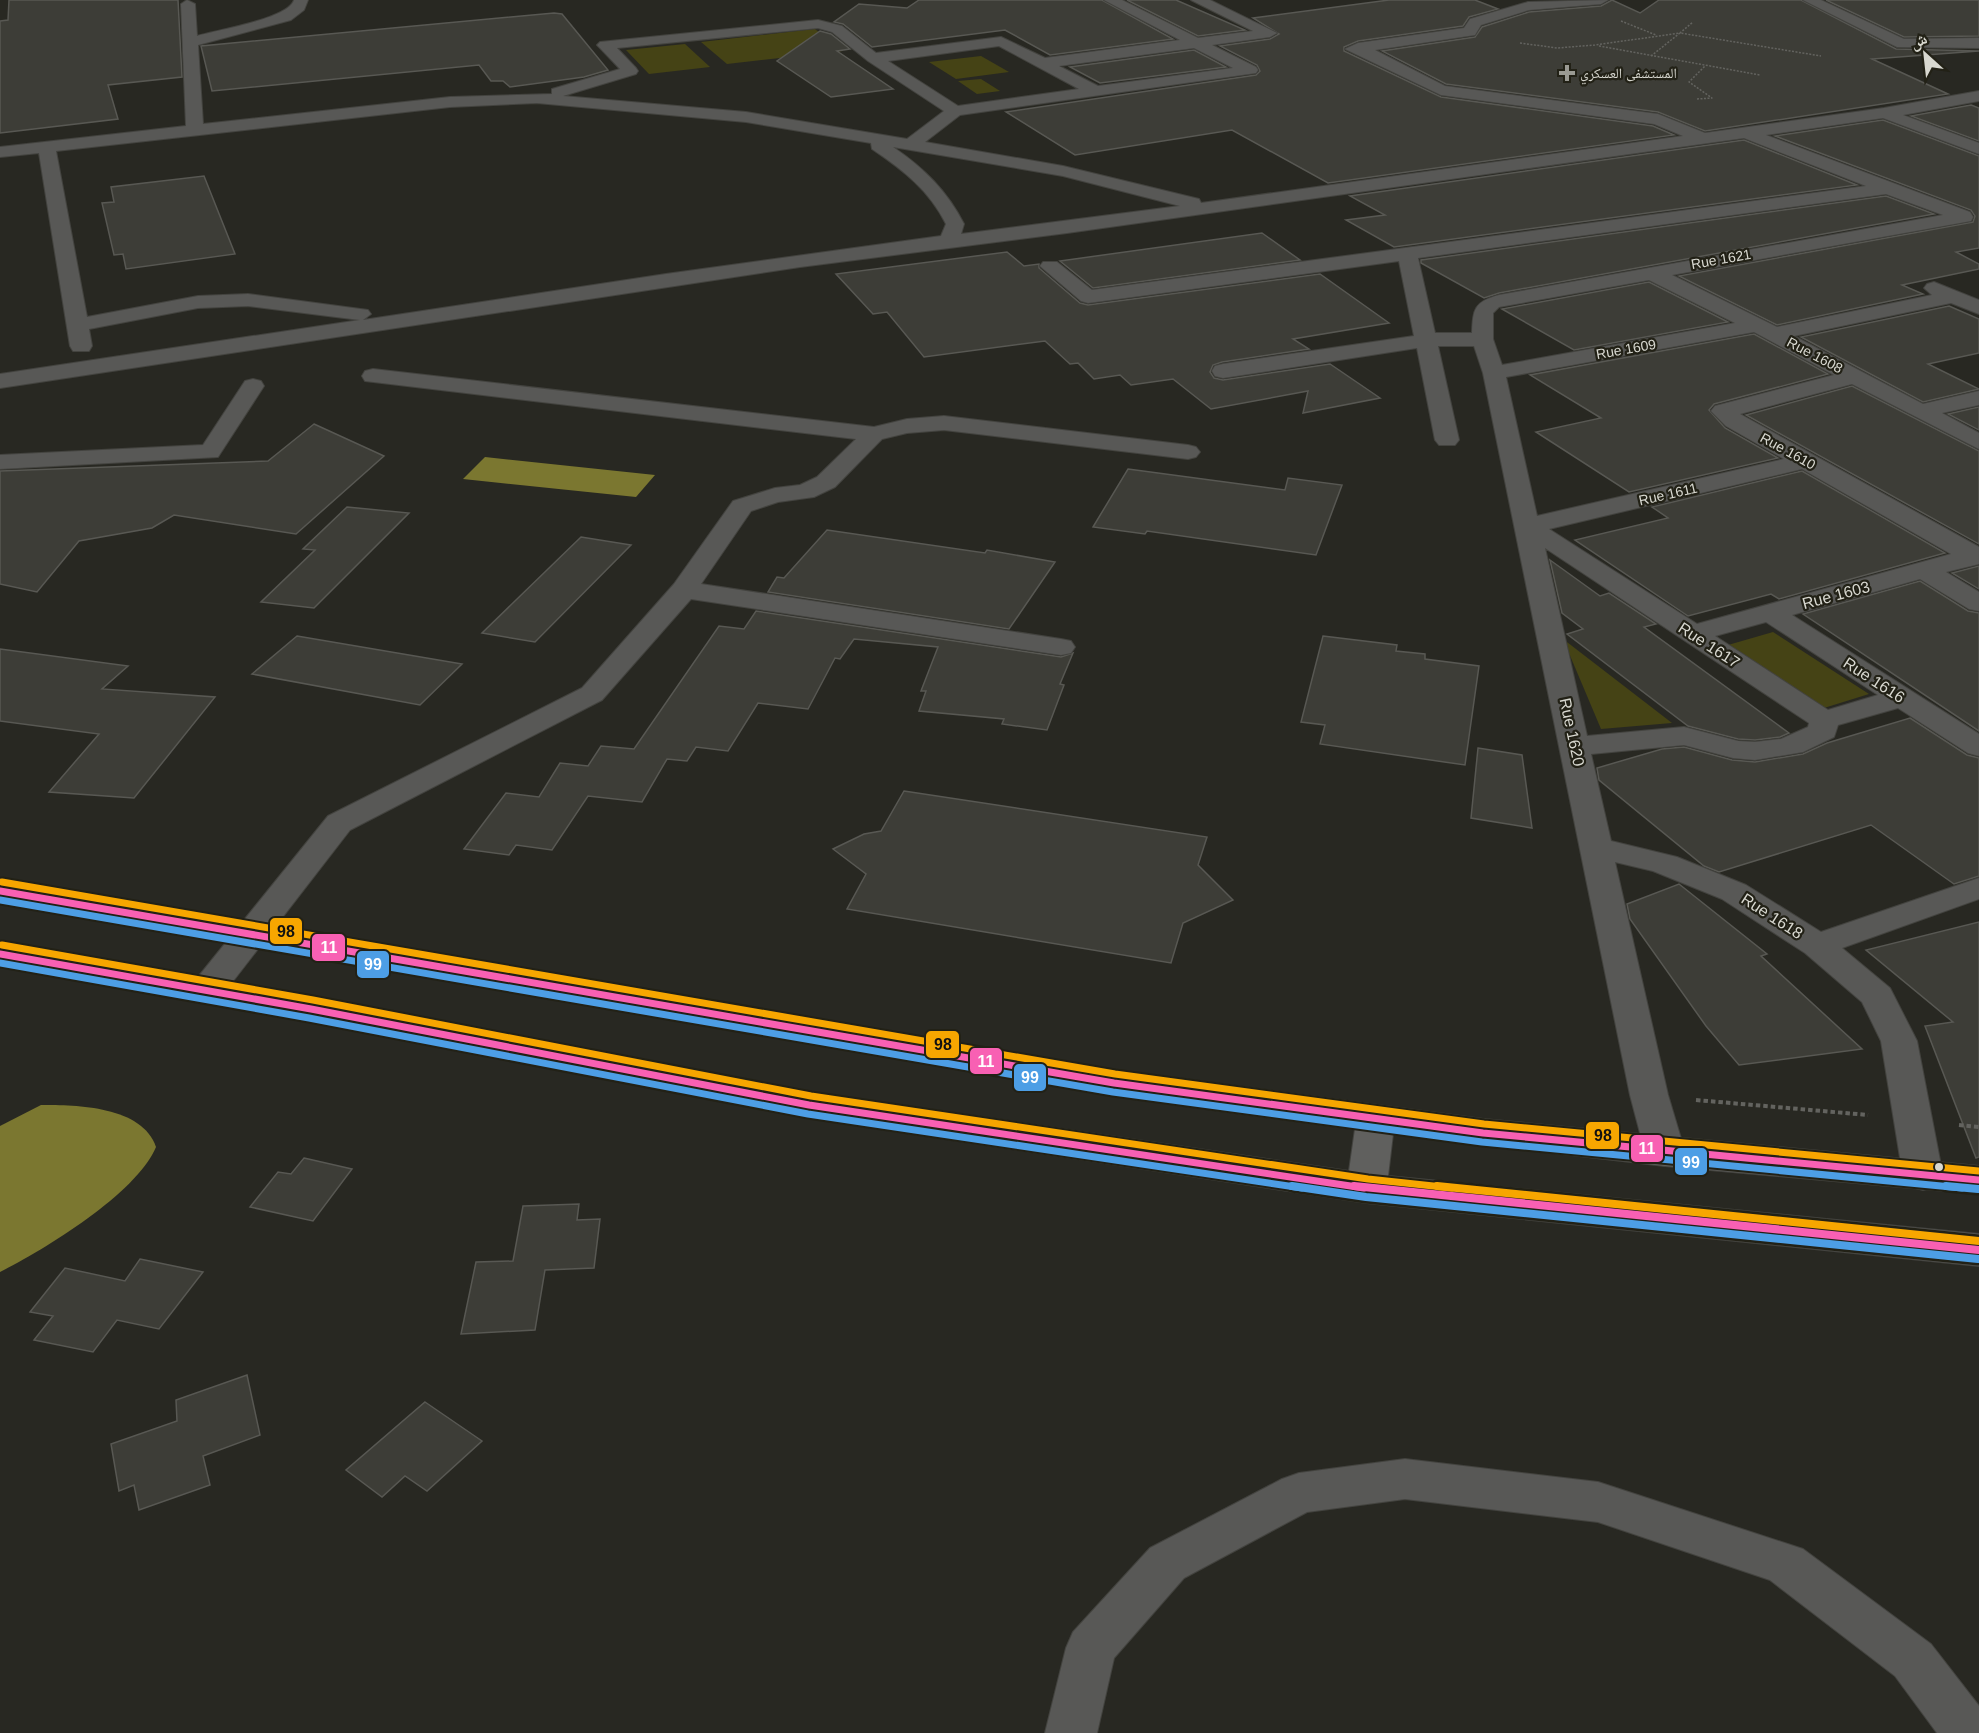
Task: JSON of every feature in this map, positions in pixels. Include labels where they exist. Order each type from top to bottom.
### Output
[{"type":"main road","points":[[0,891],[253,933],[464,973],[1114,1083],[1376,1118],[1665,1152],[1979,1180]]},
{"type":"main road","points":[[0,954],[207,990],[809,1105],[1367,1188],[1979,1250]]},
{"type":"main road","points":[[1367,1188],[1376,1118]]},
{"type":"street","points":[[190,42],[286,17],[299,7],[301,0]]},
{"type":"street","points":[[910,145],[955,111],[1250,70],[1111,0]]},
{"type":"street","points":[[1044,63],[1270,33],[1198,0]]},
{"type":"street","points":[[1601,0],[1507,11],[1475,22],[1470,32],[1350,49],[1441,90],[1658,119],[1703,138]]},
{"type":"street","points":[[1810,0],[1902,44],[1979,43]]},
{"type":"street","points":[[188,4],[195,129]]},
{"type":"street","points":[[537,98],[630,71],[605,45],[818,24],[837,29],[873,58],[955,111]]},
{"type":"street","points":[[873,58],[1001,40],[1097,92]]},
{"type":"street","points":[[0,381],[404,319],[949,240],[1209,207],[1884,113],[1979,96]]},
{"type":"street","points":[[0,152],[450,102],[537,98],[746,117],[1064,171],[1209,207]]},
{"type":"street","points":[[1884,113],[1979,149]]},
{"type":"street","points":[[1745,132],[1934,206],[1970,213]]},
{"type":"street","points":[[868,138],[918,172],[945,201],[955,224],[949,240]]},
{"type":"street","points":[[47,147],[86,369]]},
{"type":"street","points":[[1050,266],[1089,297],[1888,188]]},
{"type":"street","name":"Rue 1621","points":[[1483,312],[1492,303],[1506,299],[1970,213]]},
{"type":"street","points":[[1407,252],[1447,440]]},
{"type":"street","name":"Rue 1608","points":[[1649,272],[1766,330],[1979,442]]},
{"type":"street","points":[[1918,282],[1979,308]]},
{"type":"street","name":"Rue 1609","points":[[1494,373],[1766,330],[1952,297]]},
{"type":"street","points":[[78,325],[198,302],[248,300],[404,319]]},
{"type":"street","name":"Rue 1620","points":[[1483,312],[1482,339],[1494,373],[1649,1095],[1665,1152]]},
{"type":"street","points":[[1223,371],[1427,340],[1482,339]]},
{"type":"street","points":[[373,376],[874,434],[906,426],[944,423],[1188,452]]},
{"type":"street","name":"Rue 1610","points":[[1855,376],[1723,411],[1734,421],[1977,556]]},
{"type":"street","points":[[0,462],[210,452],[253,386]]},
{"type":"street","points":[[1921,411],[1979,398]]},
{"type":"street","points":[[207,990],[339,822],[592,694],[684,590],[742,506],[775,495],[805,492],[826,482],[874,434]]},
{"type":"street","name":"Rue 1611","points":[[1528,526],[1807,461]]},
{"type":"street","name":"Rue 1617","points":[[1528,526],[1824,720]]},
{"type":"street","name":"Rue 1603","points":[[1692,634],[1977,556]]},
{"type":"street","points":[[1925,571],[1979,603]]},
{"type":"street","points":[[684,590],[1061,646]]},
{"type":"street","name":"Rue 1616","points":[[1770,613],[1979,747]]},
{"type":"street","points":[[1575,746],[1699,736],[1739,750],[1758,751],[1799,743],[1823,730],[1824,720],[1901,698]]},
{"type":"street","name":"Rue 1618","points":[[1596,847],[1695,874],[1734,892],[1817,945],[1979,888]]},
{"type":"street","points":[[1817,945],[1877,996],[1899,1041],[1915,1120],[1923,1176]]},
{"type":"street","points":[[1071,1733],[1091,1648],[1167,1563],[1299,1493],[1405,1479],[1598,1502],[1786,1564],[1913,1660],[1968,1733]]},
{"type":"path","points":[[1618,19],[1657,36]]},
{"type":"path","points":[[1651,56],[1693,22]]},
{"type":"path","points":[[1470,32],[1557,48],[1680,33],[1821,56]]},
{"type":"path","points":[[1595,45],[1760,75]]},
{"type":"path","points":[[1649,1095],[1979,1127]]},
{"type":"shaded area","points":[[815,29],[843,51],[727,64],[701,42]]},
{"type":"shaded area","points":[[685,44],[710,67],[649,74],[626,50]]},
{"type":"shaded area","points":[[981,56],[1009,72],[956,79],[929,62]]},
{"type":"shaded area","points":[[981,79],[1000,91],[977,94],[958,81]]},
{"type":"shaded area","points":[[485,457],[655,475],[636,497],[463,479]]},
{"type":"shaded area","points":[[1773,632],[1869,694],[1824,708],[1728,645]]},
{"type":"shaded area","points":[[1563,639],[1672,723],[1601,729]]},
{"type":"shaded area","points":[[41,1105],[90,1107],[123,1116],[137,1123],[149,1133],[156,1147],[130,1183],[110,1201],[64,1235],[0,1272],[0,1126]]},
{"type":"building","points":[[9,0],[178,0],[182,77],[108,85],[118,119],[0,133],[0,21],[8,20]]},
{"type":"building","points":[[919,0],[1102,0],[1173,39],[1050,55],[1005,30],[872,47],[843,24],[834,22],[859,4],[907,8]]},
{"type":"building","points":[[1127,0],[1176,0],[1245,30],[1198,36]]},
{"type":"building","points":[[1389,0],[1475,0],[1498,9],[1469,17],[1463,26],[1358,41],[1344,47],[1344,51],[1441,97],[1653,126],[1674,135],[1328,183],[1232,130],[1075,155],[1006,112],[1256,75],[1260,71],[1257,65],[1220,46],[1270,39],[1279,34],[1253,18]]},
{"type":"building","points":[[1612,0],[1640,13],[1659,0],[1801,0],[1896,49],[1979,51],[1872,59],[1948,94],[1705,131],[1658,112],[1446,84],[1382,51],[1475,37],[1482,27],[1529,12],[1601,6]]},
{"type":"building","points":[[1826,0],[1979,0],[1979,36],[1904,37]]},
{"type":"building","points":[[562,14],[608,70],[584,77],[510,87],[503,81],[491,81],[479,65],[212,91],[201,46]]},
{"type":"building","points":[[820,31],[831,34],[850,49],[837,51],[893,89],[831,97],[777,61]]},
{"type":"building","points":[[1194,50],[1226,67],[1100,83],[1070,67]]},
{"type":"building","points":[[1971,105],[1979,108],[1979,141],[1911,116]]},
{"type":"building","points":[[1883,120],[1979,156],[1979,248],[1956,252],[1979,264],[1979,269],[1902,285],[1923,294],[1777,325],[1679,276],[1973,222],[1975,216],[1971,210],[1775,136]]},
{"type":"building","points":[[1744,140],[1857,185],[1394,247],[1346,220],[1385,215],[1350,196]]},
{"type":"building","points":[[204,176],[235,254],[126,269],[123,254],[114,255],[102,203],[114,202],[111,187]]},
{"type":"building","points":[[1886,196],[1934,214],[1499,293],[1484,298],[1421,263],[1421,260]]},
{"type":"building","points":[[1262,233],[1300,260],[1093,288],[1060,261]]},
{"type":"building","points":[[1007,252],[1024,266],[1039,264],[1039,268],[1080,303],[1088,305],[1320,274],[1389,323],[1293,339],[1309,349],[1222,362],[1213,365],[1210,372],[1214,378],[1223,380],[1330,364],[1380,398],[1303,413],[1308,391],[1211,409],[1173,379],[1131,385],[1120,375],[1094,379],[1078,363],[1070,364],[1045,341],[924,357],[887,312],[873,314],[836,274]]},
{"type":"building","points":[[1649,282],[1728,322],[1574,350],[1502,309]]},
{"type":"building","points":[[1949,306],[1979,319],[1979,353],[1928,364],[1979,389],[1923,402],[1801,337]]},
{"type":"building","points":[[1754,334],[1828,374],[1714,404],[1709,410],[1725,428],[1778,458],[1629,492],[1536,432],[1601,418],[1530,375]]},
{"type":"building","points":[[1852,386],[1979,451],[1979,544],[1746,415]]},
{"type":"building","points":[[1979,407],[1979,430],[1948,414]]},
{"type":"building","points":[[314,424],[384,456],[296,534],[174,515],[152,528],[79,541],[37,592],[0,584],[0,471],[268,461]]},
{"type":"building","points":[[1128,469],[1285,490],[1288,478],[1342,485],[1316,555],[1147,531],[1145,534],[1093,527]]},
{"type":"building","points":[[1802,471],[1945,553],[1779,599],[1771,594],[1688,616],[1575,540],[1668,518],[1652,507]]},
{"type":"building","points":[[347,507],[409,513],[314,608],[261,602],[315,550],[303,549]]},
{"type":"building","points":[[827,530],[985,553],[987,550],[1055,562],[1009,629],[768,592],[777,577],[784,578]]},
{"type":"building","points":[[581,537],[631,545],[535,642],[482,633]]},
{"type":"building","points":[[1550,560],[1600,596],[1609,593],[1656,624],[1644,627],[1789,733],[1780,737],[1755,740],[1738,739],[1688,726],[1567,634],[1583,629],[1562,613]]},
{"type":"building","points":[[1979,566],[1979,589],[1952,573]]},
{"type":"building","points":[[1920,581],[1968,611],[1979,613],[1979,731],[1803,614]]},
{"type":"building","points":[[756,611],[1061,657],[1073,653],[1060,684],[1064,685],[1047,730],[1002,724],[1004,719],[919,711],[926,691],[921,691],[938,647],[854,639],[840,659],[835,658],[808,709],[758,703],[728,751],[696,747],[687,761],[667,759],[642,802],[588,796],[552,850],[516,845],[509,855],[464,849],[506,793],[539,797],[560,763],[588,766],[601,746],[634,749],[719,626],[744,629]]},
{"type":"building","points":[[297,636],[462,664],[420,705],[252,674]]},
{"type":"building","points":[[1323,636],[1397,645],[1396,651],[1425,654],[1425,659],[1479,666],[1465,765],[1320,744],[1325,725],[1301,722]]},
{"type":"building","points":[[0,649],[128,666],[102,689],[215,697],[134,798],[49,792],[99,734],[0,721]]},
{"type":"building","points":[[1910,718],[1967,755],[1979,758],[1979,876],[1954,884],[1871,825],[1719,872],[1704,866],[1599,780],[1597,768],[1662,749],[1684,747],[1732,760],[1755,762],[1803,754],[1827,743]]},
{"type":"building","points":[[1478,748],[1522,755],[1532,828],[1471,818]]},
{"type":"building","points":[[904,791],[1207,837],[1198,865],[1233,900],[1183,923],[1171,963],[847,909],[866,874],[833,849],[864,834],[881,831]]},
{"type":"building","points":[[1679,884],[1767,954],[1761,956],[1862,1049],[1739,1065],[1706,1026],[1630,919],[1627,904]]},
{"type":"building","points":[[1979,922],[1979,1157],[1976,1158],[1925,1026],[1953,1022],[1866,950]]},
{"type":"building","points":[[304,1158],[352,1169],[313,1221],[250,1207],[278,1172],[291,1174]]},
{"type":"building","points":[[579,1204],[577,1220],[600,1219],[594,1268],[545,1270],[535,1330],[461,1334],[476,1262],[513,1261],[523,1206]]},
{"type":"building","points":[[140,1259],[203,1272],[159,1329],[117,1320],[93,1352],[34,1340],[53,1316],[30,1312],[65,1268],[125,1281]]},
{"type":"building","points":[[247,1375],[260,1435],[203,1456],[210,1485],[139,1510],[134,1485],[119,1491],[111,1444],[177,1421],[176,1400]]},
{"type":"building","points":[[425,1402],[482,1441],[427,1491],[405,1476],[382,1497],[346,1470]]},
{"type":"transit line","name":"98","points":[[2,882],[1115,1074],[1484,1124],[1979,1171]]},
{"type":"transit line","name":"11","points":[[0,891],[1114,1083],[1483,1133],[1979,1180]]},
{"type":"transit line","name":"99","points":[[0,900],[1113,1092],[1482,1142],[1978,1189]]},
{"type":"transit line","name":"98","points":[[2,945],[313,1000],[811,1096],[1368,1179],[1979,1241]]},
{"type":"transit line","name":"11","points":[[0,954],[311,1009],[809,1105],[1367,1188],[1979,1250]]},
{"type":"transit line","name":"99","points":[[0,963],[309,1018],[808,1114],[1366,1197],[1978,1259]]},
{"type":"place","name":"المستشفى العسكري","points":[[1567,73]]}]
